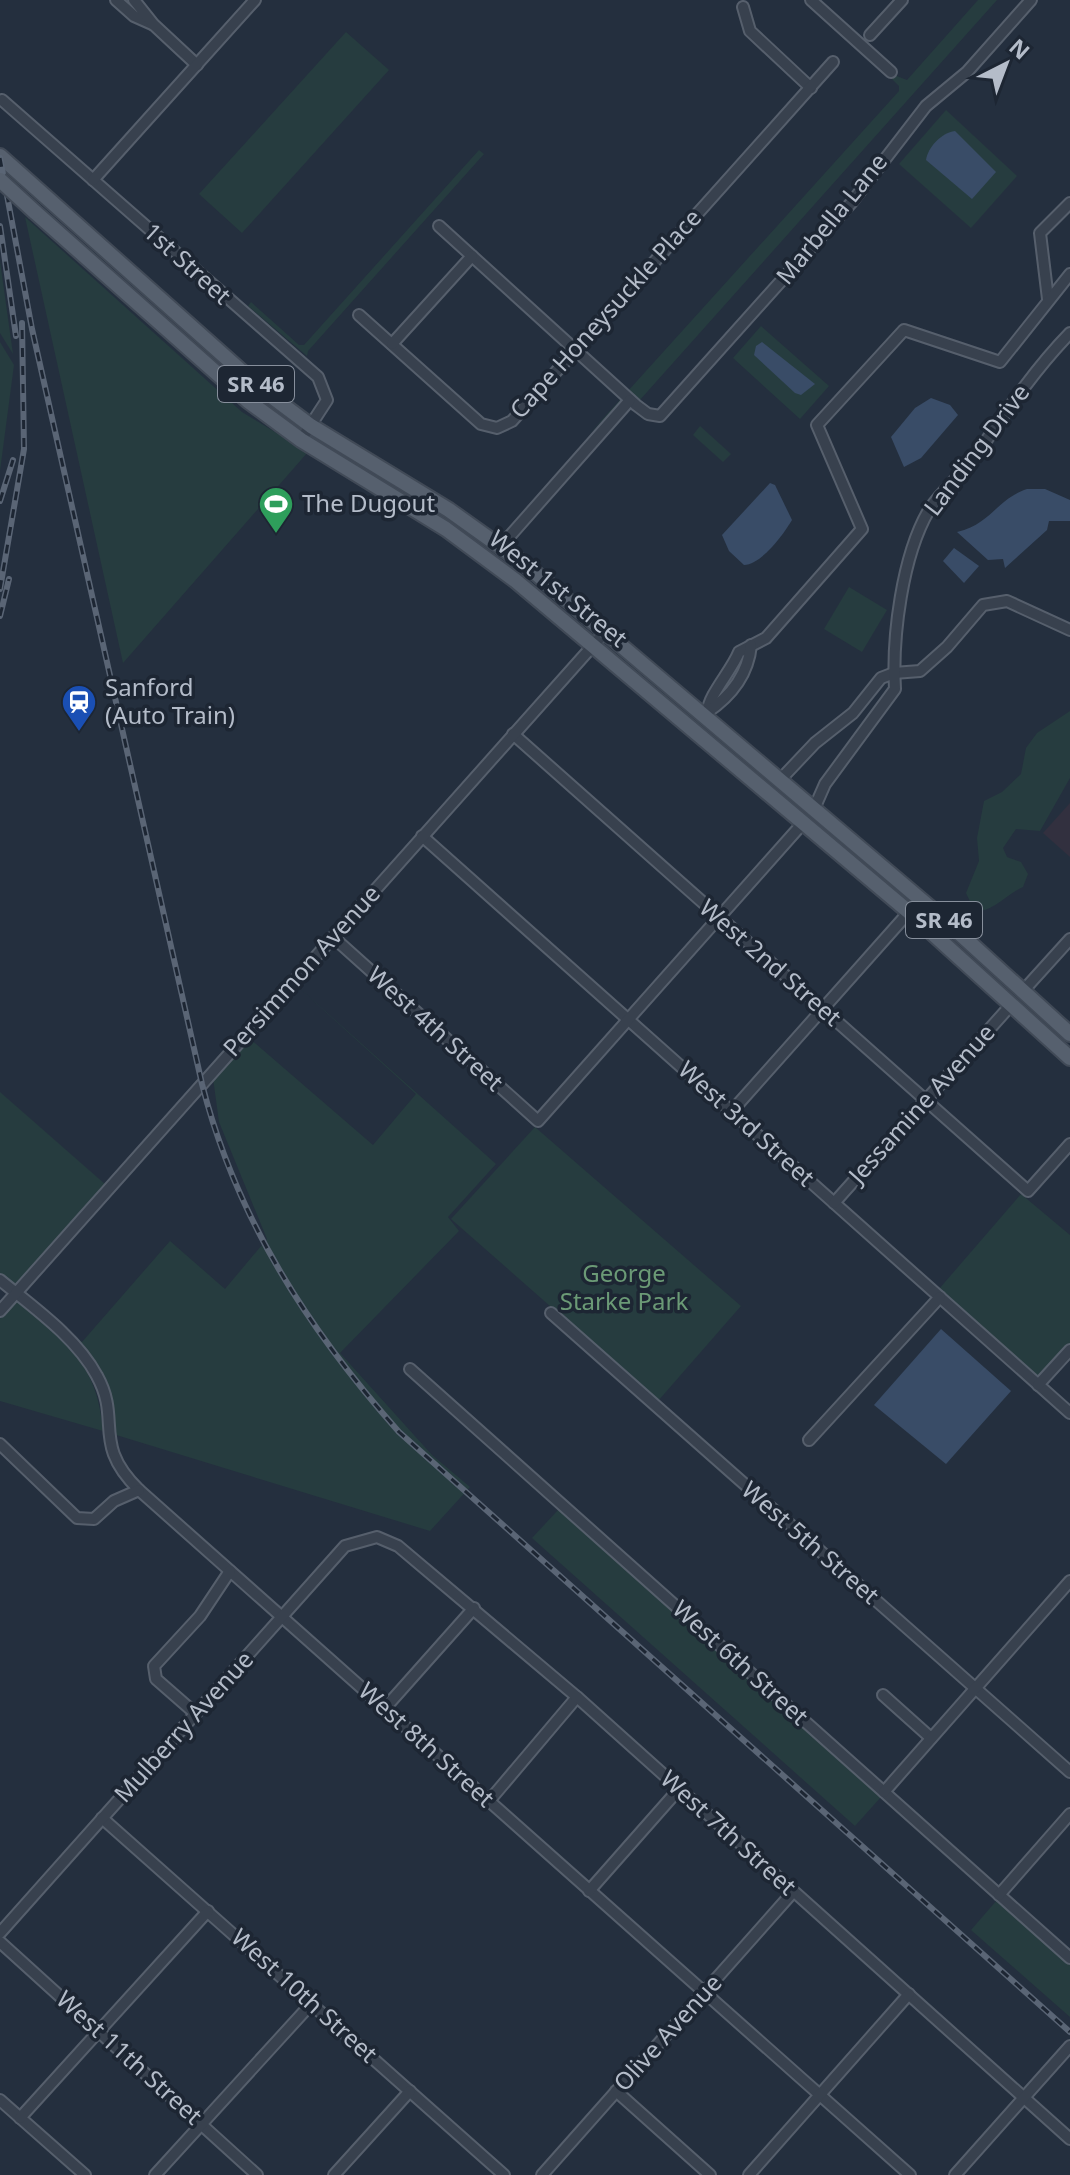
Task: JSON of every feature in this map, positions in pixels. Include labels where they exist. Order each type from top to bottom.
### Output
[{"type":"main road","name":"West 1st Street","points":[[0,156],[259,387],[311,426],[501,546],[706,713],[1070,1034]]},
{"type":"main road","name":"West 1st Street","points":[[0,180],[231,386],[301,440],[468,545],[593,645],[909,912],[1070,1058]]},
{"type":"main road","points":[[803,823],[818,823],[835,836],[848,838]]},
{"type":"main road","points":[[961,959],[977,966],[1002,988],[1023,991]]},
{"type":"main road","points":[[1011,1005],[1026,1005],[1057,1022]]},
{"type":"street","points":[[116,0],[134,16],[154,25]]},
{"type":"street","points":[[134,0],[154,25],[197,65]]},
{"type":"street","points":[[93,180],[255,0]]},
{"type":"street","points":[[811,0],[891,72]]},
{"type":"street","points":[[870,35],[902,0]]},
{"type":"street","name":"Marbella Lane","points":[[630,400],[652,415],[667,411],[875,175],[890,148],[926,106],[967,72],[1031,0]]},
{"type":"street","points":[[743,7],[750,31],[811,88]]},
{"type":"street","name":"Cape Honeysuckle Place","points":[[359,315],[481,424],[497,428],[512,421],[833,62]]},
{"type":"street","name":"1st Street","points":[[2,100],[318,377],[327,400],[301,440]]},
{"type":"street","points":[[1048,299],[1040,233],[1070,203]]},
{"type":"street","points":[[439,226],[630,400],[501,546]]},
{"type":"street","points":[[392,344],[472,256]]},
{"type":"street","points":[[706,713],[720,706],[736,685],[749,663],[751,645],[766,638],[862,529],[817,425],[904,330],[1000,362],[1070,274]]},
{"type":"street","name":"Landing Drive","points":[[814,809],[825,784],[895,689],[892,663],[910,553],[928,511],[972,461],[1021,390],[1070,333]]},
{"type":"street","points":[[780,780],[815,743],[853,713],[881,678],[894,673],[920,671],[947,647],[983,605],[1007,601],[1070,630]]},
{"type":"street","name":"Persimmon Avenue","points":[[0,1311],[605,632]]},
{"type":"street","name":"West 2nd Street","points":[[513,734],[1028,1191],[1070,1144]]},
{"type":"street","points":[[629,1020],[803,823]]},
{"type":"street","name":"West 3rd Street","points":[[422,836],[1070,1413]]},
{"type":"street","points":[[732,1111],[909,912]]},
{"type":"street","name":"West 4th Street","points":[[333,937],[538,1121],[629,1020]]},
{"type":"street","points":[[1023,991],[1070,939]]},
{"type":"street","name":"Jessamine Avenue","points":[[834,1203],[1011,1005]]},
{"type":"street","name":"West 8th Street","points":[[0,1280],[81,1352],[97,1376],[105,1401],[109,1444],[114,1460],[139,1490],[910,2175]]},
{"type":"street","points":[[809,1440],[940,1297]]},
{"type":"street","name":"West 5th Street","points":[[551,1313],[1070,1772]]},
{"type":"street","points":[[1038,1385],[1070,1350]]},
{"type":"street","name":"West 6th Street","points":[[410,1369],[1070,1958]]},
{"type":"street","points":[[0,1444],[77,1518],[94,1519],[114,1501],[139,1490]]},
{"type":"street","name":"West 7th Street","points":[[377,1537],[398,1546],[577,1697],[1070,2139]]},
{"type":"street","name":"Mulberry Avenue","points":[[0,1933],[345,1546],[377,1537]]},
{"type":"street","points":[[196,1714],[152,1673],[154,1666],[200,1616],[230,1571]]},
{"type":"street","points":[[884,1792],[1070,1581]]},
{"type":"street","points":[[385,1708],[474,1608]]},
{"type":"street","points":[[883,1695],[931,1738]]},
{"type":"street","points":[[489,1801],[577,1697]]},
{"type":"street","points":[[589,1891],[679,1789]]},
{"type":"street","points":[[999,1895],[1070,1814]]},
{"type":"street","name":"West 10th Street","points":[[102,1818],[504,2175]]},
{"type":"street","name":"Olive Avenue","points":[[542,2175],[793,1892]]},
{"type":"street","points":[[20,2118],[208,1911]]},
{"type":"street","name":"West 11th Street","points":[[0,1942],[257,2175]]},
{"type":"street","points":[[749,2175],[909,1994]]},
{"type":"street","points":[[155,2175],[311,2004]]},
{"type":"street","points":[[955,2175],[1070,2046]]},
{"type":"street","points":[[334,2175],[410,2091]]},
{"type":"street","points":[[616,2091],[710,2175]]},
{"type":"street","points":[[0,2100],[85,2175]]},
{"type":"shaded area","points":[[1070,803],[1070,857],[1043,833]]},
{"type":"green space","points":[[978,0],[997,0],[639,401],[630,393],[590,433],[899,91],[899,86],[891,78],[894,75],[907,80]]},
{"type":"green space","points":[[346,32],[389,70],[242,233],[199,194]]},
{"type":"green space","points":[[946,110],[1017,176],[971,228],[899,164]]},
{"type":"green space","points":[[479,150],[484,154],[308,351],[307,356],[248,306],[251,302],[299,345],[304,345]]},
{"type":"green space","points":[[25,217],[242,412],[308,452],[123,663]]},
{"type":"green space","points":[[0,261],[13,354],[0,333]]},
{"type":"green space","points":[[761,326],[829,386],[800,419],[733,358]]},
{"type":"green space","points":[[0,342],[14,365],[0,471]]},
{"type":"green space","points":[[700,426],[731,454],[723,462],[693,435]]},
{"type":"green space","points":[[849,587],[887,610],[862,652],[824,629]]},
{"type":"green space","points":[[1070,711],[1070,778],[1040,831],[1016,829],[1003,848],[1007,857],[1021,862],[1028,874],[1023,887],[994,906],[975,912],[966,893],[979,861],[977,838],[984,801],[1002,792],[1021,774],[1026,748],[1037,733]]},
{"type":"green space","points":[[296,985],[496,1164],[448,1217],[459,1231],[340,1353],[432,1455],[470,1487],[430,1531],[113,1434],[105,1390],[91,1359],[35,1303],[82,1342],[170,1241],[225,1289],[267,1239],[219,1122],[213,1078],[249,1038],[373,1145],[416,1094]]},
{"type":"green space","points":[[0,1092],[106,1185],[16,1286],[0,1273]]},
{"type":"green space","name":"George Starke Park","points":[[535,1127],[741,1306],[658,1401],[451,1219]]},
{"type":"green space","points":[[1021,1194],[1070,1235],[1070,1344],[1039,1378],[939,1289]]},
{"type":"green space","points":[[16,1300],[76,1355],[86,1370],[100,1407],[103,1431],[0,1401],[0,1318]]},
{"type":"green space","points":[[559,1509],[881,1797],[855,1826],[532,1538]]},
{"type":"green space","points":[[997,1900],[1070,1964],[1070,2017],[971,1930]]},
{"type":"water","points":[[955,131],[996,172],[972,199],[926,160],[936,141]]},
{"type":"water","points":[[762,342],[815,384],[801,395],[795,393],[754,355],[756,346]]},
{"type":"water","points":[[931,398],[950,405],[958,415],[921,458],[904,467],[891,437],[915,408]]},
{"type":"water","points":[[770,483],[775,485],[792,520],[765,554],[744,565],[729,551],[722,535]]},
{"type":"water","points":[[1027,489],[1045,489],[1070,500],[1070,521],[1049,521],[1047,530],[1005,568],[1003,559],[988,560],[957,532],[979,523],[1008,499]]},
{"type":"water","points":[[954,548],[979,566],[964,583],[943,561]]},
{"type":"water","points":[[941,1329],[1011,1391],[946,1464],[874,1405]]},
{"type":"railway","points":[[0,158],[32,329],[202,1084],[234,1180],[279,1270],[335,1353],[399,1432],[1070,2032]]},
{"type":"railway","points":[[0,226],[16,336]]},
{"type":"railway","points":[[0,589],[24,449],[22,323]]},
{"type":"railway","points":[[0,501],[13,460]]},
{"type":"railway","points":[[0,616],[9,579]]},
{"type":"place","name":"The Dugout","points":[[276,535]]},
{"type":"place","name":"Sanford (Auto Train)","points":[[79,733]]}]
